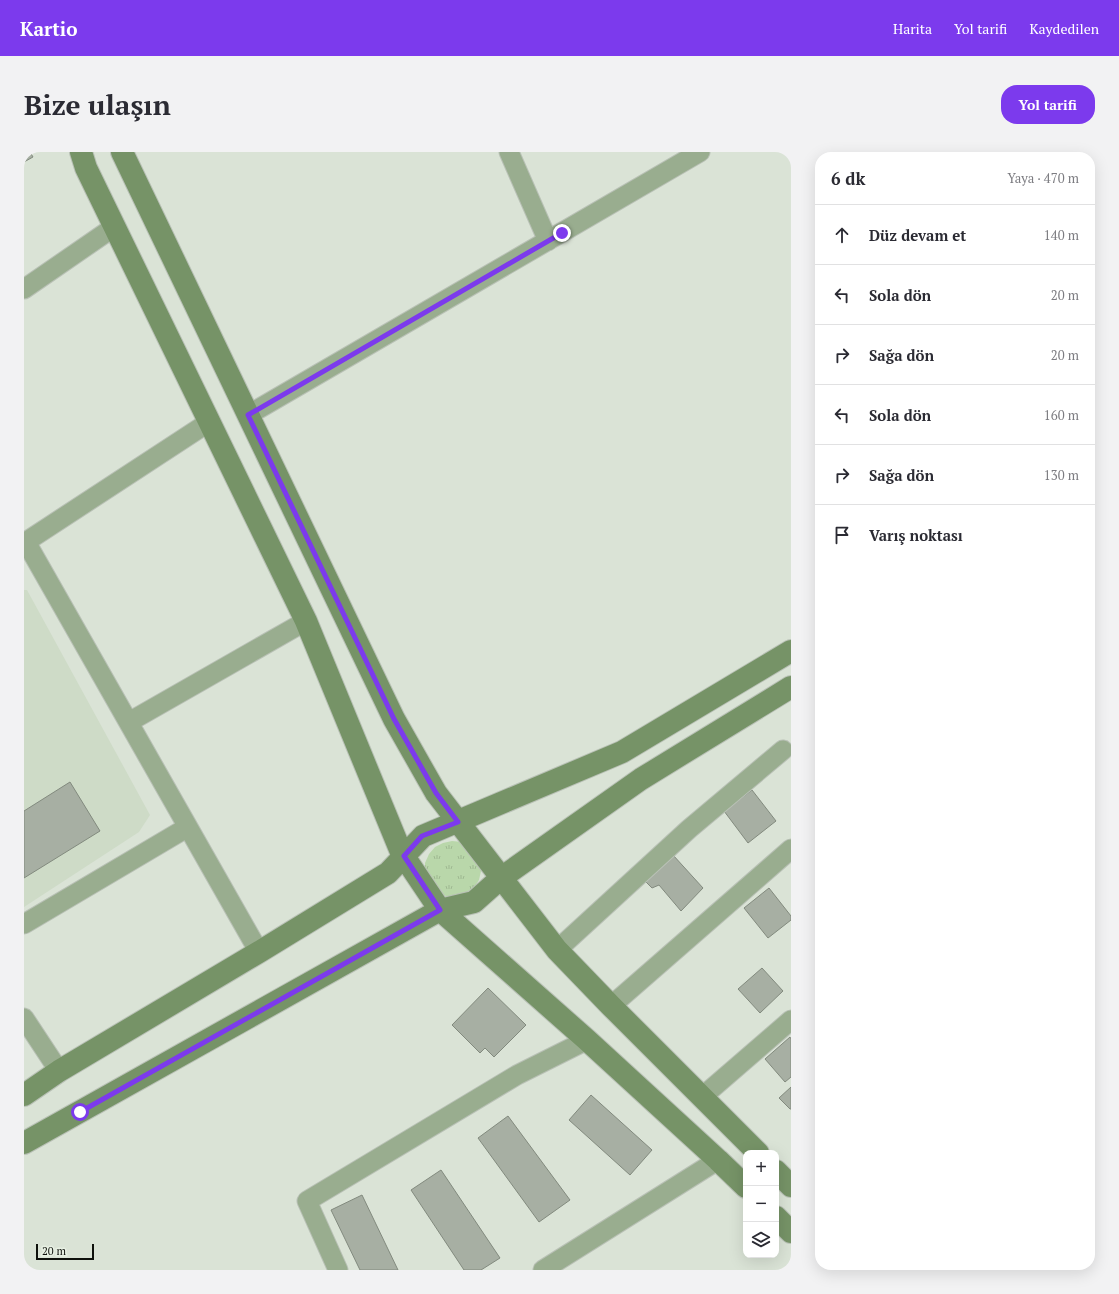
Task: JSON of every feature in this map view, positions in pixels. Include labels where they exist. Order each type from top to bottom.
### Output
[{"type":"main road","points":[[81,152],[86,168],[114,227],[306,621],[401,852],[440,910],[587,1040],[718,1160],[744,1186]]},
{"type":"main road","points":[[122,152],[394,719],[436,793],[557,950],[755,1150]]},
{"type":"main road","points":[[24,1095],[59,1071],[260,952],[388,873],[422,836],[622,752],[791,651]]},
{"type":"main road","points":[[24,1143],[440,910],[474,902],[501,878],[641,779],[791,687]]},
{"type":"main road","points":[[779,1174],[791,1186]]},
{"type":"main road","points":[[779,1220],[791,1232]]},
{"type":"street","points":[[509,152],[548,241]]},
{"type":"street","points":[[248,415],[697,153]]},
{"type":"street","points":[[24,289],[114,227]]},
{"type":"street","points":[[209,422],[25,542],[260,952]]},
{"type":"street","points":[[128,722],[306,621]]},
{"type":"street","points":[[557,950],[689,829],[783,750]]},
{"type":"street","points":[[24,924],[188,827]]},
{"type":"street","points":[[611,1006],[791,849]]},
{"type":"street","points":[[24,1018],[59,1071]]},
{"type":"street","points":[[702,1097],[791,1020]]},
{"type":"street","points":[[338,1270],[307,1201],[517,1075],[587,1040]]},
{"type":"street","points":[[543,1270],[718,1160]]},
{"type":"shaded area","points":[[24,590],[27,590],[150,815],[139,832],[24,907]]},
{"type":"green space","points":[[452,841],[462,842],[480,862],[481,871],[479,880],[474,888],[467,894],[449,897],[440,894],[425,872],[425,863],[429,854],[435,847]]},
{"type":"building","points":[[24,152],[30,152],[33,157],[24,162]]},
{"type":"building","points":[[70,782],[100,831],[24,878],[24,811]]},
{"type":"building","points":[[752,790],[776,821],[748,843],[724,811]]},
{"type":"building","points":[[673,855],[703,888],[681,911],[659,885],[652,888],[644,880]]},
{"type":"building","points":[[769,888],[791,916],[791,920],[768,938],[744,908]]},
{"type":"building","points":[[762,968],[783,991],[760,1013],[738,989]]},
{"type":"building","points":[[488,988],[526,1025],[494,1057],[485,1048],[480,1053],[452,1025]]},
{"type":"building","points":[[790,1037],[791,1077],[785,1082],[765,1059]]},
{"type":"building","points":[[791,1087],[791,1109],[790,1109],[779,1098]]},
{"type":"building","points":[[591,1095],[652,1150],[630,1175],[569,1120]]},
{"type":"building","points":[[508,1116],[570,1200],[539,1222],[478,1138]]},
{"type":"building","points":[[441,1170],[500,1258],[481,1270],[464,1270],[411,1190]]},
{"type":"building","points":[[362,1195],[398,1270],[360,1270],[331,1210]]},
{"type":"route","points":[[80,1112],[440,910],[404,856],[422,836],[458,822],[436,793],[394,719],[248,415],[562,233]]}]
